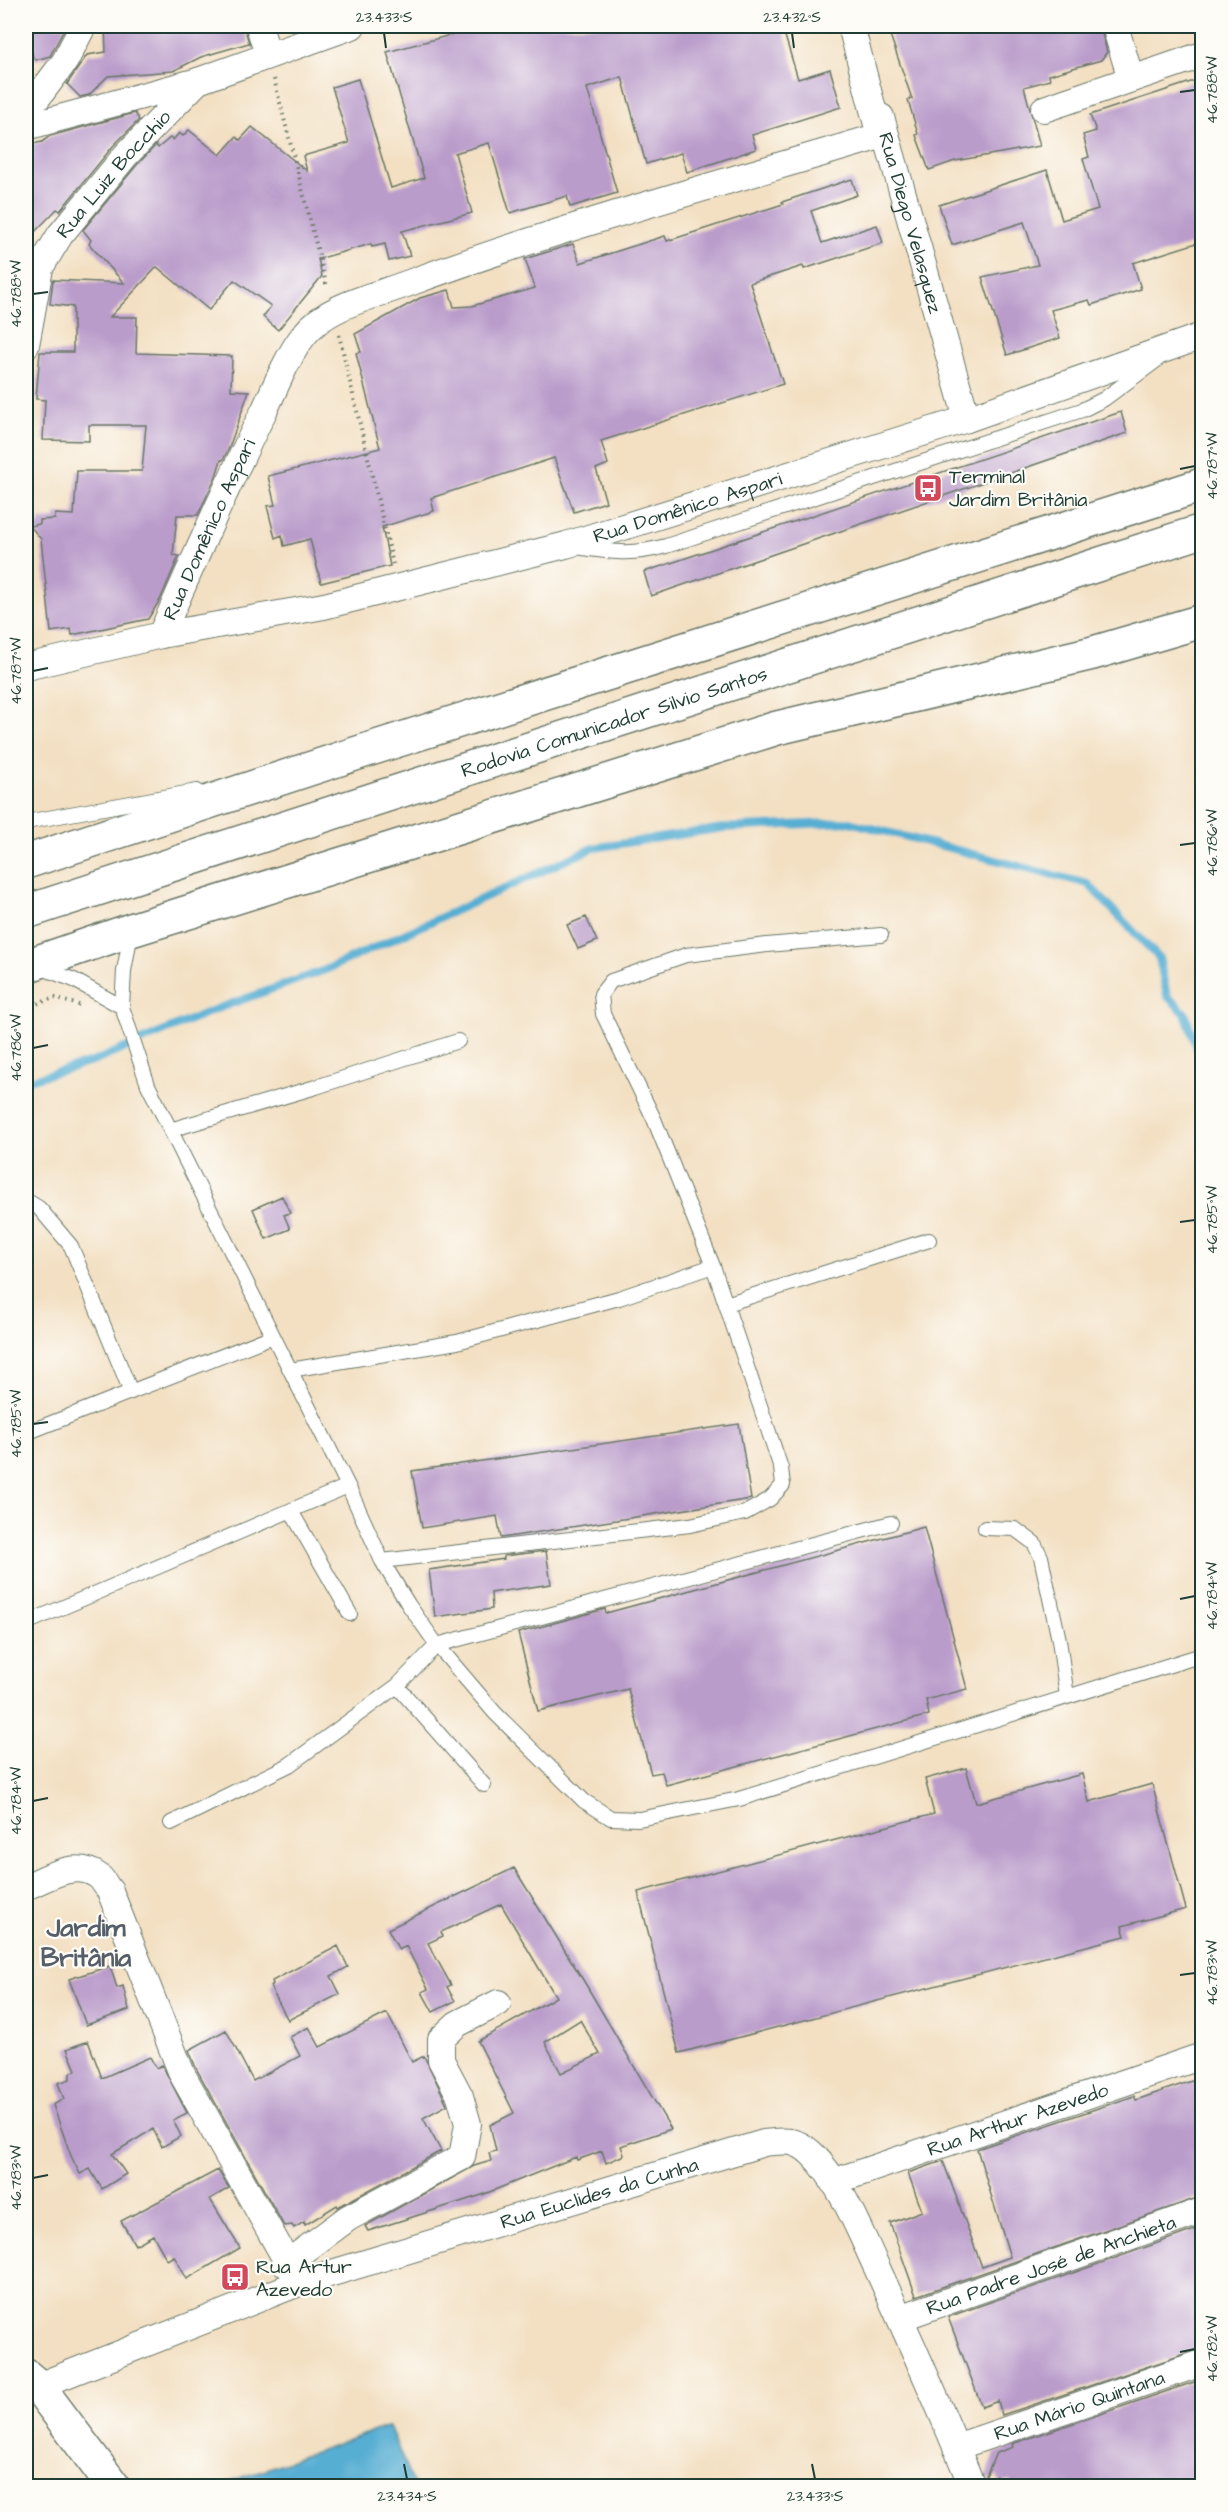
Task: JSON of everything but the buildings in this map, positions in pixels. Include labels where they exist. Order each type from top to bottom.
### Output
[{"type":"main road","points":[[26,861],[1203,485]]},
{"type":"main road","name":"Rodovia Comunicador Silvio Santos","points":[[26,912],[1203,531]]},
{"type":"main road","points":[[28,965],[131,930],[777,728],[1093,653],[1203,621]]},
{"type":"main road","points":[[32,2381],[113,2487]]},
{"type":"street","points":[[26,113],[65,60],[83,26]]},
{"type":"street","points":[[259,26],[267,55]]},
{"type":"street","points":[[26,128],[198,81],[352,26]]},
{"type":"street","name":"Rua Domênico Aspari","points":[[161,635],[232,472],[304,334],[321,319],[333,312],[433,274],[544,236],[880,136],[852,26]]},
{"type":"street","name":"Rua Diego Velasquez","points":[[852,26],[967,419]]},
{"type":"street","points":[[1115,26],[1131,79]]},
{"type":"street","points":[[1044,109],[1203,55]]},
{"type":"street","name":"Rua Luiz Bocchio","points":[[26,345],[40,267],[60,235],[125,156],[198,81]]},
{"type":"street","name":"Rua Domênico Aspari","points":[[26,667],[161,635],[324,606],[566,545],[967,419],[1203,336]]},
{"type":"street","points":[[26,1887],[62,1871],[79,1868],[98,1876],[110,1891],[182,2073],[293,2274],[348,2218],[462,2157],[468,2124],[460,2096],[441,2060],[441,2039],[458,2024],[498,2003]]},
{"type":"street","name":"Rua Arthur Azevedo","points":[[833,2182],[1203,2056]]},
{"type":"street","name":"Rua Euclides da Cunha","points":[[32,2381],[293,2274],[764,2143],[791,2140],[810,2153],[833,2182],[857,2224],[972,2487]]},
{"type":"street","name":"Rua Padre José de Anchieta","points":[[900,2318],[1203,2211]]},
{"type":"street","name":"Rua Mário Quintana","points":[[956,2446],[1203,2362]]},
{"type":"lane","points":[[566,545],[621,554],[641,553],[1082,411],[1123,386],[1175,345]]},
{"type":"lane","points":[[26,822],[297,773]]},
{"type":"lane","points":[[131,930],[124,971],[124,1013],[148,1086],[348,1486],[382,1561],[408,1604],[437,1645],[511,1729],[584,1801],[611,1818],[639,1819],[739,1799],[1203,1655]]},
{"type":"lane","points":[[382,1561],[690,1525],[745,1513],[770,1499],[783,1485],[781,1468],[713,1266],[654,1119],[603,1014],[601,993],[611,981],[686,955],[881,935]]},
{"type":"lane","points":[[28,965],[74,980],[124,1013]]},
{"type":"lane","points":[[170,1130],[458,1041]]},
{"type":"lane","points":[[26,1200],[39,1208],[71,1246],[130,1392]]},
{"type":"lane","points":[[726,1304],[929,1240]]},
{"type":"lane","points":[[290,1370],[457,1342],[619,1298],[713,1266]]},
{"type":"lane","points":[[26,1433],[273,1336]]},
{"type":"lane","points":[[26,1623],[348,1486]]},
{"type":"lane","points":[[291,1511],[350,1614]]},
{"type":"lane","points":[[171,1823],[290,1765],[397,1686],[437,1645],[891,1523]]},
{"type":"lane","points":[[985,1528],[1015,1528],[1034,1543],[1041,1557],[1059,1640],[1067,1697]]},
{"type":"lane","points":[[397,1686],[484,1785]]},
{"type":"path","points":[[267,55],[333,312],[398,588]]},
{"type":"path","points":[[26,1007],[55,998],[77,1006],[124,1013]]},
{"type":"water","points":[[389,2426],[414,2486],[227,2486],[226,2483]]},
{"type":"waterway","points":[[26,1081],[95,1061],[211,1011],[325,970],[593,848],[723,828],[849,822],[1088,884],[1159,958],[1167,996],[1185,1013],[1202,1062]]},
{"type":"place","name":"Terminal Jardim Britânia","points":[[928,488]]},
{"type":"place","name":"Rua Artur Azevedo","points":[[235,2277]]},
{"type":"district","name":"Jardim Britânia","points":[[86,1942]]}]
